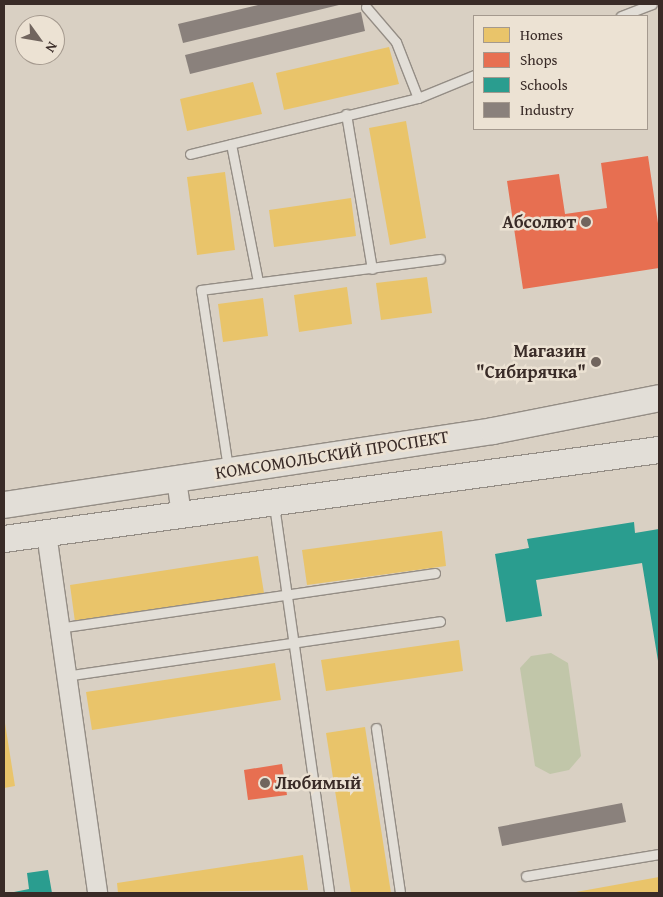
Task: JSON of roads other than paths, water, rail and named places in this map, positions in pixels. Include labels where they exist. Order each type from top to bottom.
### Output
[{"type":"main road","name":"КОМСОМОЛЬСКИЙ ПРОСПЕКТ","points":[[4,505],[493,431],[659,398]]},
{"type":"main road","name":"КОМСОМОЛЬСКИЙ ПРОСПЕКТ","points":[[4,539],[273,500],[659,450]]},
{"type":"street","points":[[176,479],[181,513]]},
{"type":"street","points":[[46,533],[58,628],[98,893]]},
{"type":"lane","points":[[624,15],[652,4]]},
{"type":"lane","points":[[366,7],[396,42],[418,98]]},
{"type":"lane","points":[[190,154],[346,114],[418,98],[473,75]]},
{"type":"lane","points":[[346,114],[372,269]]},
{"type":"lane","points":[[231,144],[258,282]]},
{"type":"lane","points":[[228,471],[202,290],[440,259]]},
{"type":"lane","points":[[273,500],[296,645],[328,893]]},
{"type":"lane","points":[[58,628],[288,596],[435,573]]},
{"type":"lane","points":[[65,676],[296,645],[440,621]]},
{"type":"lane","points":[[376,728],[400,893]]},
{"type":"lane","points":[[526,876],[659,854]]},
{"type":"place","name":"Абсолют","points":[[586,222]]},
{"type":"place","name":"Магазин \"Сибирячка\"","points":[[596,362]]},
{"type":"place","name":"Любимый","points":[[265,783]]}]
